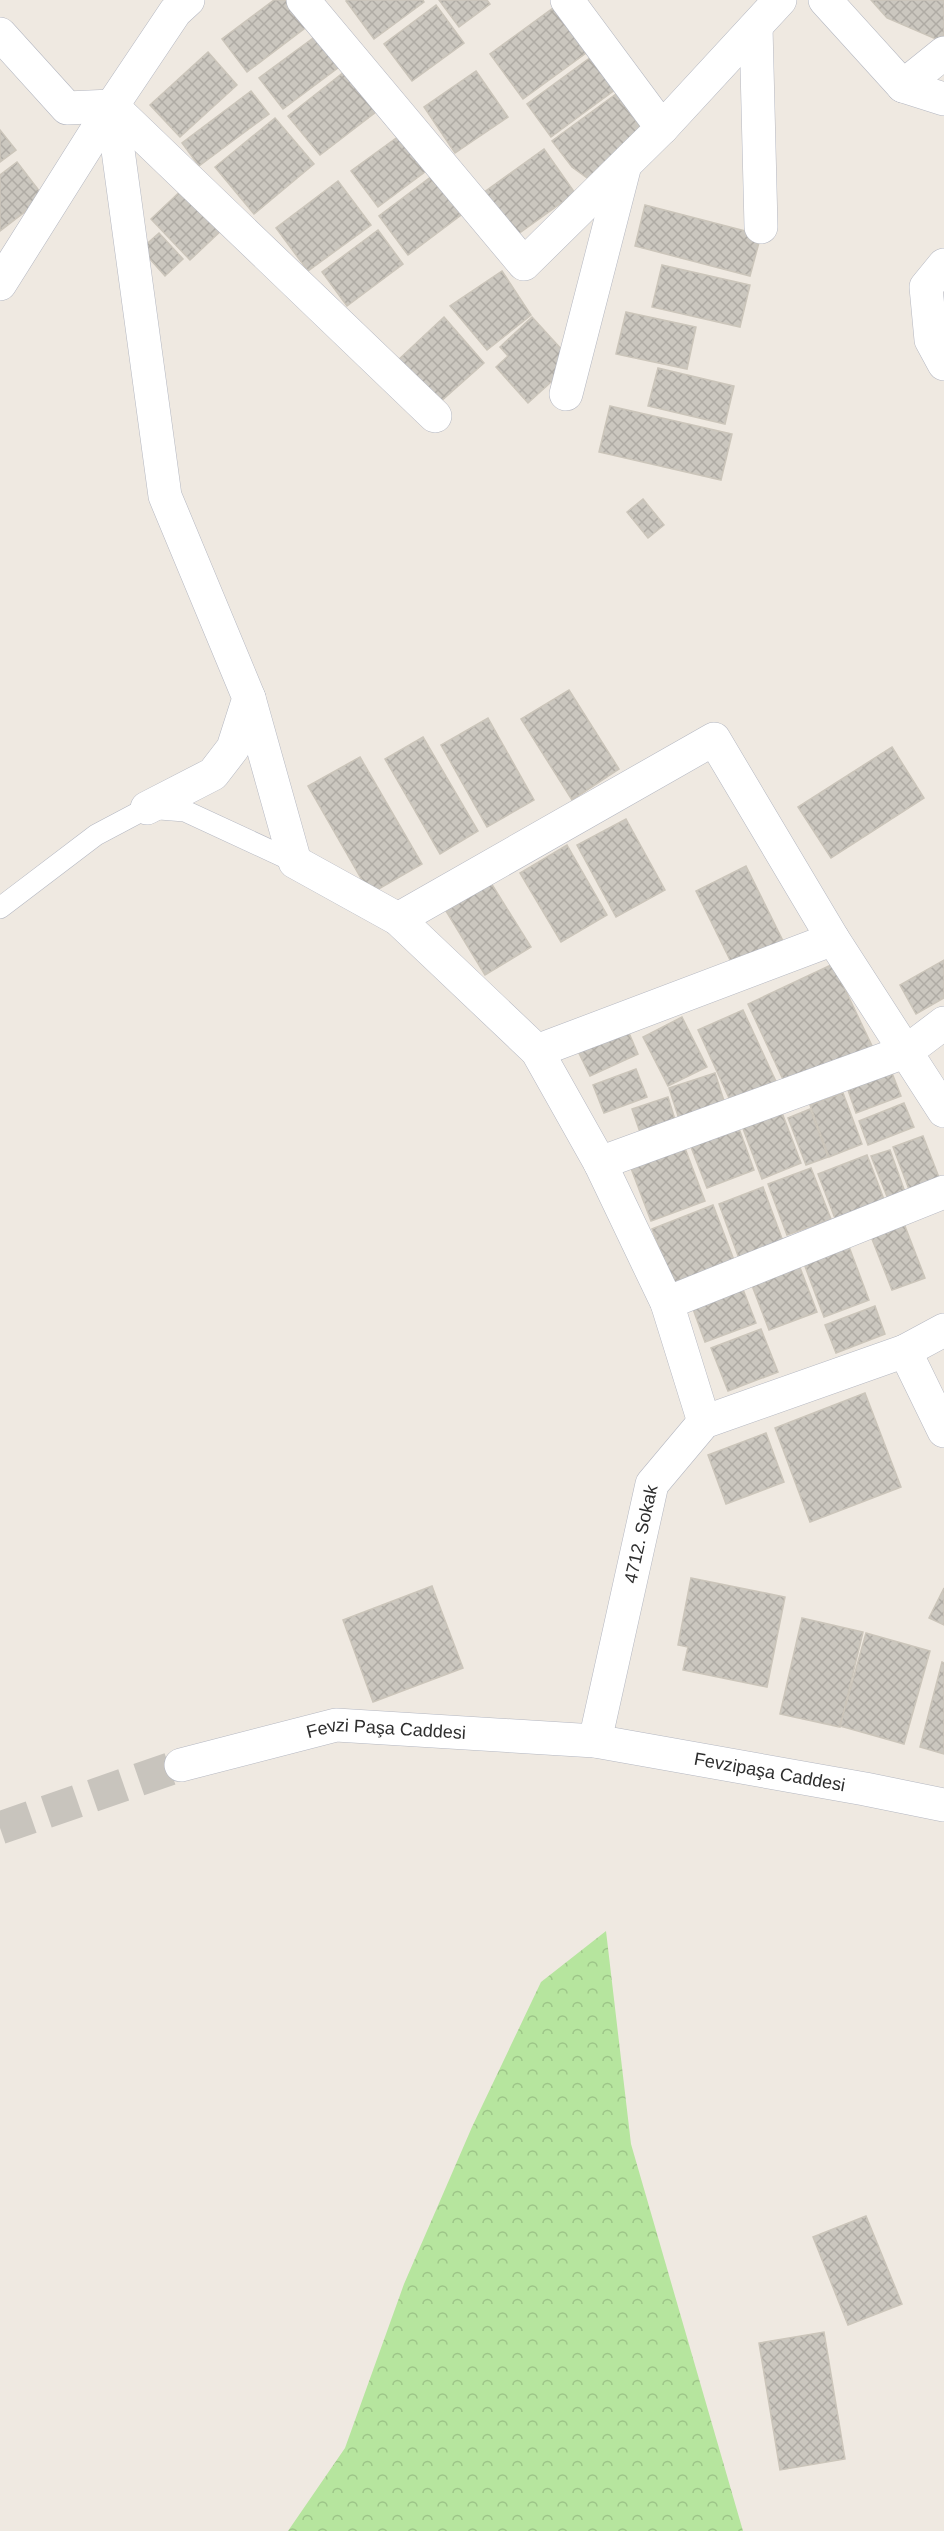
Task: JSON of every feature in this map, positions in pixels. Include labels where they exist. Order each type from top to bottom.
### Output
[{"type":"street","points":[[0,284],[112,106],[175,12],[189,0]]},
{"type":"street","points":[[303,0],[524,264],[662,128],[780,0]]},
{"type":"street","points":[[567,0],[662,128]]},
{"type":"street","points":[[825,0],[903,86],[944,99]]},
{"type":"street","points":[[756,27],[761,227]]},
{"type":"street","points":[[0,34],[67,108],[112,106],[435,416]]},
{"type":"street","points":[[903,86],[944,53]]},
{"type":"street","points":[[112,106],[165,496],[249,698],[295,862],[399,919],[537,1051],[600,1163],[667,1303],[704,1422],[905,1351],[944,1330]]},
{"type":"street","points":[[566,394],[626,163]]},
{"type":"street","points":[[944,265],[926,287],[931,340],[944,364]]},
{"type":"street","points":[[147,808],[213,774],[233,748],[249,698]]},
{"type":"street","points":[[399,919],[714,739],[833,939],[944,1111]]},
{"type":"street","points":[[537,1051],[833,939]]},
{"type":"street","points":[[600,1163],[907,1051],[944,1023]]},
{"type":"street","points":[[667,1303],[944,1192]]},
{"type":"street","points":[[905,1351],[944,1431]]},
{"type":"street","name":"4712. Sokak","points":[[596,1741],[652,1484],[704,1422]]},
{"type":"street","name":"Fevzi Paşa Caddesi","points":[[181,1765],[336,1725],[596,1741]]},
{"type":"street","name":"Fevzipaşa Caddesi","points":[[596,1741],[944,1805]]},
{"type":"lane","points":[[0,909],[96,835],[147,808],[185,811],[295,862]]},
{"type":"green space","points":[[606,1931],[631,2144],[743,2531],[288,2531],[345,2448],[404,2284],[472,2127],[541,1982]]},
{"type":"building","points":[[274,0],[290,0],[309,25],[247,72],[222,39]]},
{"type":"building","points":[[423,0],[424,2],[374,39],[346,1]]},
{"type":"building","points":[[439,0],[487,0],[490,4],[459,27]]},
{"type":"building","points":[[871,0],[944,0],[944,35],[938,40],[887,18]]},
{"type":"building","points":[[436,5],[464,43],[412,81],[384,44]]},
{"type":"building","points":[[553,8],[586,53],[523,99],[490,54]]},
{"type":"building","points":[[320,33],[343,64],[283,109],[259,78]]},
{"type":"building","points":[[208,52],[237,85],[180,137],[150,105]]},
{"type":"building","points":[[591,57],[616,89],[551,137],[527,104]]},
{"type":"building","points":[[349,68],[381,108],[320,155],[288,116]]},
{"type":"building","points":[[476,71],[508,117],[455,153],[424,107]]},
{"type":"building","points":[[251,91],[269,114],[199,166],[182,143]]},
{"type":"building","points":[[616,94],[648,137],[590,180],[572,167],[552,141]]},
{"type":"building","points":[[275,118],[314,164],[254,214],[215,167]]},
{"type":"building","points":[[0,130],[16,150],[0,162]]},
{"type":"building","points":[[399,136],[426,171],[378,207],[351,171]]},
{"type":"building","points":[[544,149],[575,193],[514,237],[483,193]]},
{"type":"building","points":[[17,162],[44,197],[0,231],[0,175]]},
{"type":"building","points":[[432,176],[461,215],[408,255],[379,216]]},
{"type":"building","points":[[338,181],[371,225],[308,271],[276,228]]},
{"type":"building","points":[[187,185],[226,226],[190,260],[151,219]]},
{"type":"building","points":[[645,205],[761,235],[750,276],[635,246]]},
{"type":"building","points":[[378,230],[403,264],[347,306],[322,272]]},
{"type":"building","points":[[159,233],[183,259],[165,276],[141,249]]},
{"type":"building","points":[[662,265],[750,285],[740,327],[652,307]]},
{"type":"building","points":[[502,271],[531,315],[487,350],[450,306]]},
{"type":"building","points":[[626,312],[696,327],[687,369],[616,354]]},
{"type":"building","points":[[444,317],[484,363],[439,403],[395,363]]},
{"type":"building","points":[[532,317],[573,362],[528,403],[496,367],[508,356],[500,347]]},
{"type":"building","points":[[658,368],[734,386],[725,424],[648,406]]},
{"type":"building","points":[[610,406],[732,434],[721,480],[599,452]]},
{"type":"building","points":[[643,499],[664,525],[648,538],[627,512]]},
{"type":"building","points":[[569,690],[619,769],[572,800],[521,719]]},
{"type":"building","points":[[488,718],[534,800],[487,827],[441,745]]},
{"type":"building","points":[[423,737],[478,831],[440,854],[385,759]]},
{"type":"building","points":[[892,747],[924,798],[831,858],[798,807]]},
{"type":"building","points":[[360,757],[422,864],[370,894],[308,786]]},
{"type":"building","points":[[626,819],[665,890],[616,917],[577,845]]},
{"type":"building","points":[[567,845],[607,915],[561,942],[520,873]]},
{"type":"building","points":[[746,866],[785,945],[735,970],[696,891]]},
{"type":"building","points":[[491,883],[531,947],[485,975],[446,911]]},
{"type":"building","points":[[944,960],[944,998],[916,1014],[900,985]]},
{"type":"building","points":[[833,964],[873,1048],[787,1088],[748,1004]]},
{"type":"building","points":[[743,1010],[779,1088],[734,1109],[698,1030]]},
{"type":"building","points":[[682,1017],[707,1067],[668,1086],[643,1037]]},
{"type":"building","points":[[626,1026],[638,1054],[590,1076],[577,1049]]},
{"type":"building","points":[[636,1069],[647,1097],[604,1113],[593,1085]]},
{"type":"building","points":[[715,1073],[726,1107],[680,1122],[669,1088]]},
{"type":"building","points":[[892,1073],[901,1096],[856,1113],[848,1090]]},
{"type":"building","points":[[843,1093],[862,1144],[829,1157],[810,1105]]},
{"type":"building","points":[[668,1097],[677,1126],[642,1138],[632,1109]]},
{"type":"building","points":[[904,1103],[914,1127],[868,1145],[859,1121]]},
{"type":"building","points":[[810,1109],[828,1157],[806,1165],[788,1118]]},
{"type":"building","points":[[781,1110],[801,1163],[762,1179],[742,1126]]},
{"type":"building","points":[[737,1123],[754,1170],[707,1188],[689,1142]]},
{"type":"building","points":[[923,1136],[940,1180],[910,1192],[893,1147]]},
{"type":"building","points":[[683,1143],[705,1201],[651,1221],[629,1163]]},
{"type":"building","points":[[890,1150],[905,1192],[888,1199],[871,1156]]},
{"type":"building","points":[[867,1155],[885,1202],[836,1221],[818,1174]]},
{"type":"building","points":[[811,1168],[831,1219],[787,1235],[768,1184]]},
{"type":"building","points":[[763,1187],[784,1244],[740,1261],[719,1204]]},
{"type":"building","points":[[713,1205],[734,1260],[673,1283],[652,1229]]},
{"type":"building","points":[[903,1221],[925,1278],[892,1290],[870,1234]]},
{"type":"building","points":[[848,1244],[869,1300],[824,1317],[803,1261]]},
{"type":"building","points":[[799,1265],[817,1312],[769,1330],[751,1283]]},
{"type":"building","points":[[739,1279],[756,1323],[705,1342],[689,1298]]},
{"type":"building","points":[[875,1306],[885,1334],[836,1353],[825,1325]]},
{"type":"building","points":[[761,1329],[778,1372],[728,1391],[711,1348]]},
{"type":"building","points":[[865,1393],[901,1487],[810,1522],[775,1428]]},
{"type":"building","points":[[766,1433],[784,1482],[726,1504],[708,1455]]},
{"type":"building","points":[[691,1578],[785,1597],[767,1687],[683,1670],[688,1647],[678,1645]]},
{"type":"building","points":[[432,1586],[463,1668],[373,1702],[343,1620]]},
{"type":"building","points":[[944,1588],[944,1625],[929,1618]]},
{"type":"building","points":[[802,1618],[863,1632],[840,1727],[780,1714]]},
{"type":"building","points":[[866,1633],[930,1651],[904,1744],[840,1726]]},
{"type":"building","points":[[942,1662],[944,1663],[944,1754],[920,1747]]},
{"type":"building","points":[[866,2216],[902,2304],[848,2325],[813,2237]]},
{"type":"building","points":[[824,2332],[845,2459],[780,2470],[759,2343]]},
{"type":"tunnel","points":[[0,1828],[181,1765]]}]
